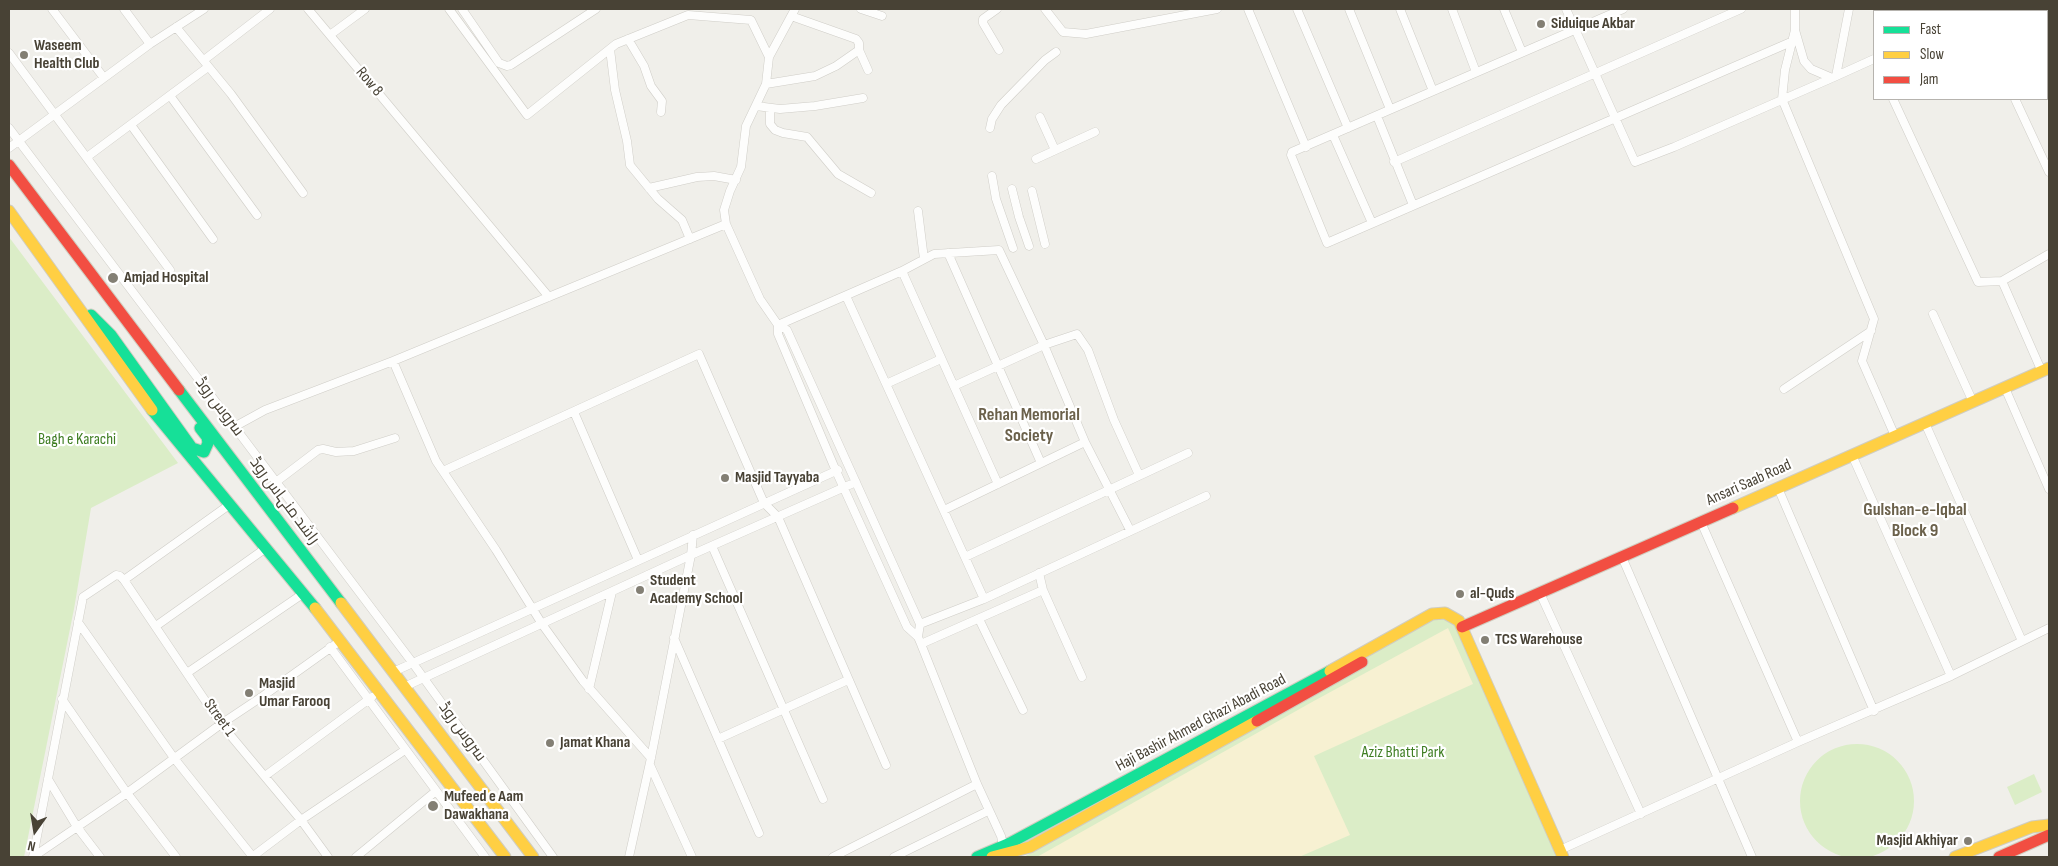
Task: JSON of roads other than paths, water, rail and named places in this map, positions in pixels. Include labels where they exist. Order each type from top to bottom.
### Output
[{"type":"main road","name":"راشد منہاس روڈ","points":[[9,165],[533,857]]},
{"type":"main road","points":[[9,211],[141,397],[304,593],[335,644],[381,694],[505,857]]},
{"type":"main road","points":[[61,283],[111,335],[192,448],[204,452],[208,444],[207,437],[187,412],[117,306]]},
{"type":"main road","name":"Ansari Saab Road","points":[[1462,627],[2046,370]]},
{"type":"main road","name":"Haji Bashir Ahmed Ghazi Abadi Road","points":[[991,857],[1010,843],[1300,688],[1432,614],[1444,613],[1459,621],[1462,627]]},
{"type":"main road","points":[[1462,627],[1562,854]]},
{"type":"main road","points":[[1955,857],[2032,828],[2049,825]]},
{"type":"main road","points":[[1998,857],[2049,835]]},
{"type":"main road","name":"Haji Bashir Ahmed Ghazi Abadi Road","points":[[977,857],[1004,849]]},
{"type":"street","points":[[52,9],[104,78]]},
{"type":"street","points":[[124,9],[150,44]]},
{"type":"street","points":[[9,148],[150,44],[204,9]]},
{"type":"street","points":[[87,157],[171,96],[206,63],[270,9]]},
{"type":"street","name":"Row 8","points":[[308,9],[549,297]]},
{"type":"street","points":[[330,35],[365,9]]},
{"type":"street","points":[[449,9],[528,115],[610,49],[628,38],[688,15],[751,20],[769,57]]},
{"type":"street","points":[[462,9],[499,63],[507,66],[596,9]]},
{"type":"street","points":[[794,9],[769,57],[766,84],[746,126],[741,167],[724,210],[726,224],[760,299],[778,325],[787,330],[920,624],[919,640]]},
{"type":"street","points":[[861,9],[882,16]]},
{"type":"street","points":[[997,9],[984,19],[983,24],[999,50]]},
{"type":"street","points":[[1045,9],[1063,32],[1078,34],[1217,9]]},
{"type":"street","points":[[1248,9],[1306,147]]},
{"type":"street","points":[[1297,9],[1348,128]]},
{"type":"street","points":[[1349,9],[1390,109]]},
{"type":"street","points":[[1400,9],[1433,91]]},
{"type":"street","points":[[1452,9],[1476,72]]},
{"type":"street","points":[[1504,9],[1522,52]]},
{"type":"street","points":[[1566,9],[1635,162],[1674,147],[1873,59]]},
{"type":"street","points":[[1622,9],[1576,31],[1522,52],[1292,152],[1291,155],[1327,243],[1791,42]]},
{"type":"street","points":[[1394,162],[1741,9]]},
{"type":"street","points":[[1795,9],[1795,30],[1804,61],[1811,69],[1834,77]]},
{"type":"street","points":[[1834,77],[1849,9]]},
{"type":"street","points":[[790,16],[856,39],[860,43],[859,50],[868,70]]},
{"type":"street","points":[[176,27],[231,94],[303,193]]},
{"type":"street","points":[[1795,30],[1785,70],[1782,100],[1874,319],[1872,332],[1862,361],[1895,436]]},
{"type":"street","points":[[628,38],[644,66],[652,86],[662,101],[661,112]]},
{"type":"street","points":[[610,49],[615,90],[630,165],[658,199],[682,220],[690,239]]},
{"type":"street","points":[[766,84],[815,76],[836,66],[859,50]]},
{"type":"street","points":[[990,128],[992,119],[1001,105],[1045,60],[1056,52]]},
{"type":"street","points":[[9,53],[170,270]]},
{"type":"street","points":[[171,96],[257,215]]},
{"type":"street","points":[[756,106],[780,109],[815,106],[863,98]]},
{"type":"street","points":[[1893,100],[1978,282],[2002,281],[2049,254]]},
{"type":"street","points":[[2015,100],[2049,172]]},
{"type":"street","points":[[770,108],[770,124],[775,130],[807,136],[838,174],[871,193]]},
{"type":"street","points":[[1376,116],[1413,205]]},
{"type":"street","points":[[1040,117],[1055,150]]},
{"type":"street","points":[[131,125],[213,239]]},
{"type":"street","name":"سروس روڈ","points":[[9,128],[412,662],[552,857]]},
{"type":"street","points":[[1036,159],[1095,132]]},
{"type":"street","points":[[1333,135],[1372,223]]},
{"type":"street","points":[[649,188],[697,177],[714,176],[736,180]]},
{"type":"street","points":[[992,176],[996,199],[1013,248]]},
{"type":"street","points":[[1012,189],[1029,246]]},
{"type":"street","points":[[1032,191],[1045,244]]},
{"type":"street","points":[[918,211],[924,259]]},
{"type":"street","points":[[234,427],[265,410],[393,361],[726,224]]},
{"type":"street","points":[[778,325],[902,271],[934,254],[999,250],[1044,345],[1085,442],[1130,530]]},
{"type":"street","points":[[948,253],[1041,463]]},
{"type":"street","points":[[902,271],[998,484]]},
{"type":"street","points":[[2002,281],[2046,370]]},
{"type":"street","points":[[846,296],[984,599]]},
{"type":"street","points":[[1933,314],[1973,402]]},
{"type":"street","points":[[778,325],[778,334],[843,488],[907,627],[919,640],[988,811],[1001,836],[1004,849]]},
{"type":"street","points":[[1784,389],[1872,332]]},
{"type":"street","points":[[954,386],[1044,345],[1077,334],[1088,350],[1114,420],[1139,475]]},
{"type":"street","points":[[443,472],[700,354],[764,503],[778,517],[886,765]]},
{"type":"street","points":[[886,384],[941,359]]},
{"type":"street","points":[[393,361],[436,462],[496,550],[542,624],[589,688],[650,762],[692,857]]},
{"type":"street","points":[[800,386],[810,382]]},
{"type":"street","points":[[2005,388],[2049,489]]},
{"type":"street","points":[[574,412],[638,560]]},
{"type":"street","points":[[1925,423],[2022,641]]},
{"type":"street","points":[[276,482],[318,450],[354,452],[395,438]]},
{"type":"street","points":[[944,510],[1085,442]]},
{"type":"street","points":[[965,557],[1188,454]]},
{"type":"street","points":[[1852,455],[1951,676]]},
{"type":"street","points":[[393,672],[847,466]]},
{"type":"street","points":[[404,687],[691,555],[856,482]]},
{"type":"street","points":[[1778,488],[1874,710]]},
{"type":"street","points":[[920,624],[984,599],[1206,496]]},
{"type":"street","points":[[124,580],[229,505]]},
{"type":"street","points":[[1701,522],[1798,742]]},
{"type":"street","points":[[629,857],[650,762],[691,555],[693,535]]},
{"type":"street","points":[[712,546],[823,799]]},
{"type":"street","points":[[156,626],[266,548]]},
{"type":"street","points":[[1622,557],[1752,857]]},
{"type":"street","points":[[1039,573],[1043,590],[1082,677]]},
{"type":"street","name":"Street 1","points":[[78,622],[83,597],[116,575],[120,576],[156,626],[221,724],[301,820],[328,857]]},
{"type":"street","points":[[919,640],[979,618],[1043,590]]},
{"type":"street","points":[[589,688],[612,592]]},
{"type":"street","points":[[187,673],[304,593]]},
{"type":"street","points":[[1540,593],[1641,814]]},
{"type":"street","points":[[979,618],[1023,710]]},
{"type":"street","points":[[33,857],[78,622]]},
{"type":"street","points":[[78,622],[174,758],[252,857],[301,820],[404,750]]},
{"type":"street","points":[[1562,854],[1641,814],[1798,742],[1951,676],[2049,628]]},
{"type":"street","points":[[674,638],[759,833]]},
{"type":"street","points":[[33,857],[127,793],[335,644],[404,750],[485,857]]},
{"type":"street","points":[[718,739],[848,680]]},
{"type":"street","points":[[265,776],[369,698],[381,694]]},
{"type":"street","points":[[62,699],[127,793],[176,857]]},
{"type":"street","points":[[48,779],[77,827],[100,857]]},
{"type":"street","points":[[833,857],[977,784]]},
{"type":"street","points":[[356,857],[436,792]]},
{"type":"street","points":[[894,857],[988,811]]},
{"type":"place","name":"Siduique Akbar","points":[[1541,24]]},
{"type":"place","name":"Waseem Health Club","points":[[24,55]]},
{"type":"place","name":"Amjad Hospital","points":[[113,278]]},
{"type":"place","name":"Masjid Tayyaba","points":[[725,478]]},
{"type":"place","name":"Student Academy School","points":[[640,590]]},
{"type":"place","name":"al-Quds","points":[[1460,594]]},
{"type":"place","name":"TCS Warehouse","points":[[1485,640]]},
{"type":"place","name":"Masjid Umar Farooq","points":[[249,693]]},
{"type":"place","name":"Jamat Khana","points":[[550,743]]},
{"type":"place","name":"Mufeed e Aam Dawakhana","points":[[433,806]]},
{"type":"place","name":"Masjid Akhiyar","points":[[1968,841]]},
{"type":"district","name":"Rehan Memorial Society","points":[[1029,425]]},
{"type":"district","name":"Gulshan-e-Iqbal Block 9","points":[[1915,520]]},
{"type":"park label","name":"Bagh e Karachi","points":[[77,440]]},
{"type":"park label","name":"Aziz Bhatti Park","points":[[1403,753]]}]
